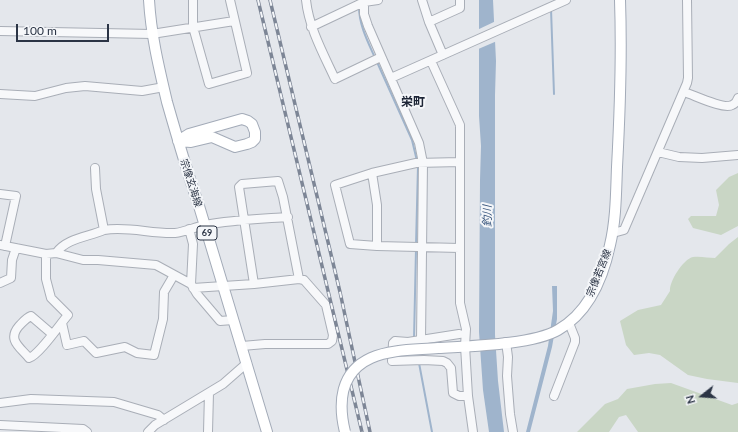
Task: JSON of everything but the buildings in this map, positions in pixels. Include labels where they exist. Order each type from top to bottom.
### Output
[{"type":"main road","name":"宗像玄海線","points":[[149,0],[152,34],[157,60],[178,141],[205,225],[267,432]]},
{"type":"main road","name":"宗像若宮線","points":[[345,432],[341,397],[347,381],[356,368],[371,358],[383,354],[505,342],[539,337],[553,332],[569,323],[590,299],[597,284],[613,233],[621,101],[620,0]]},
{"type":"main road","points":[[242,119],[252,124],[255,132],[255,139],[252,142],[235,147],[212,137],[191,142],[178,141],[189,134],[242,119]]},
{"type":"street","points":[[193,0],[193,27],[209,84],[247,73],[230,0]]},
{"type":"street","points":[[306,0],[307,14],[311,27],[335,79],[381,57]]},
{"type":"street","points":[[311,27],[364,1],[378,0]]},
{"type":"street","points":[[422,0],[429,22],[444,55]]},
{"type":"street","points":[[429,22],[460,8],[460,0]]},
{"type":"street","points":[[391,78],[566,0]]},
{"type":"street","points":[[613,233],[624,230],[684,92],[688,78],[686,0]]},
{"type":"street","points":[[364,1],[364,14],[368,26],[419,144],[423,162],[421,340]]},
{"type":"street","points":[[0,31],[152,34],[234,21]]},
{"type":"street","points":[[431,61],[460,125],[460,304],[466,329],[468,346],[468,396],[473,432]]},
{"type":"street","points":[[0,94],[35,96],[66,88],[86,86],[142,91],[164,87]]},
{"type":"street","points":[[684,92],[728,107],[732,106],[738,98]]},
{"type":"street","points":[[658,152],[679,157],[702,158],[738,155]]},
{"type":"street","points":[[460,162],[423,162],[372,173],[335,184],[350,244],[460,248]]},
{"type":"street","points":[[95,168],[96,189],[104,230]]},
{"type":"street","points":[[372,173],[377,205],[377,246]]},
{"type":"street","points":[[254,284],[239,187],[242,184],[278,181],[288,217],[299,279]]},
{"type":"street","points":[[0,194],[16,196],[2,246],[46,254],[56,253],[82,260],[156,265],[174,274],[192,286],[220,321],[233,320]]},
{"type":"street","points":[[56,253],[60,247],[72,240],[104,230],[129,229],[164,233],[178,232],[205,225],[244,220],[288,217]]},
{"type":"street","points":[[189,229],[193,244],[192,286]]},
{"type":"street","points":[[0,283],[11,278],[12,260],[16,248]]},
{"type":"street","points":[[46,254],[46,279],[51,298],[68,315],[34,357],[29,358],[14,341],[13,336],[15,330],[21,323],[28,317],[32,316],[52,334]]},
{"type":"street","points":[[62,322],[67,345],[84,341],[96,353],[125,347],[137,353],[154,354],[164,320],[164,292],[174,274]]},
{"type":"street","points":[[192,286],[254,284],[299,279],[304,280],[326,305],[333,335],[332,341],[328,344],[265,344],[242,346]]},
{"type":"street","points":[[554,396],[575,342],[575,338],[569,323]]},
{"type":"street","points":[[459,334],[408,342],[395,341],[393,343],[392,361],[443,361],[450,368],[453,393],[459,396],[468,396]]},
{"type":"street","points":[[505,342],[508,357],[507,376],[510,414],[514,432]]},
{"type":"street","points":[[148,432],[155,425],[222,384],[247,363]]},
{"type":"street","points":[[208,432],[209,393]]},
{"type":"street","points":[[0,403],[32,399],[114,402],[158,415],[164,420]]},
{"type":"street","points":[[0,425],[83,429],[87,432]]},
{"type":"green space","points":[[738,173],[738,226],[721,235],[693,228],[688,219],[691,216],[716,216],[719,205],[716,190],[729,177]]},
{"type":"green space","points":[[738,237],[738,383],[688,375],[660,355],[649,353],[634,355],[626,345],[620,321],[638,310],[661,305],[670,291],[670,287],[677,271],[685,262],[693,257],[715,258]]},
{"type":"green space","points":[[671,383],[732,405],[738,403],[738,432],[638,432],[626,415],[619,417],[609,432],[577,432],[605,404],[618,399],[627,389]]},
{"type":"water","name":"釣川","points":[[479,0],[493,0],[496,61],[495,335],[498,381],[504,432],[489,432],[483,390],[479,332],[481,146],[479,116]]},
{"type":"water","points":[[552,286],[557,286],[557,319],[552,347],[530,432],[526,432],[548,346],[553,311]]},
{"type":"pier","points":[[496,21],[497,41],[476,50],[477,30]]},
{"type":"waterway","points":[[359,7],[362,27],[375,58]]},
{"type":"waterway","points":[[551,9],[554,94]]},
{"type":"waterway","points":[[377,62],[412,140],[417,161]]},
{"type":"waterway","points":[[416,245],[418,166]]},
{"type":"waterway","points":[[414,339],[416,249]]},
{"type":"waterway","points":[[419,363],[432,432]]},
{"type":"railway","points":[[258,0],[362,432]]},
{"type":"railway","points":[[270,0],[340,292],[370,432]]},
{"type":"district","name":"栄町","points":[[413,102]]}]
